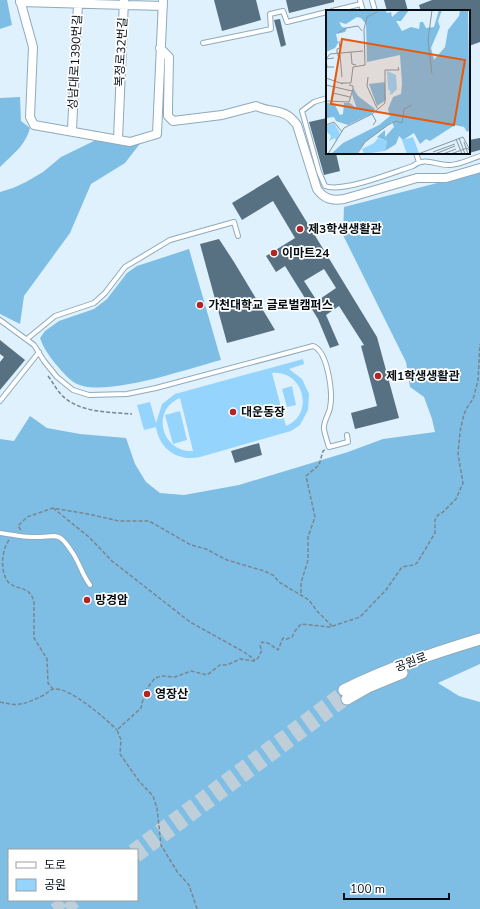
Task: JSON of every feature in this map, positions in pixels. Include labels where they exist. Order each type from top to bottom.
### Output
[{"type":"main road","name":"공원로","points":[[480,639],[368,678],[346,695],[395,675],[480,647]]},
{"type":"street","name":"성남대로1390번길","points":[[72,130],[78,3],[20,1],[33,47],[30,117],[34,125],[72,130],[130,142],[157,134]]},
{"type":"street","points":[[78,3],[124,2]]},
{"type":"street","name":"복정로32번길","points":[[118,139],[124,2],[163,3],[157,134]]},
{"type":"street","points":[[160,48],[169,57],[168,116],[173,121],[222,115],[256,106],[265,110],[291,116],[297,125],[317,189],[324,198],[335,200],[344,199],[417,178],[446,178],[480,168]]},
{"type":"lane","points":[[372,0],[376,10]]},
{"type":"lane","points":[[335,10],[361,2]]},
{"type":"lane","points":[[203,43],[271,29],[270,14],[283,11],[287,22],[326,12]]},
{"type":"lane","points":[[326,98],[314,102],[302,111],[319,172],[325,186],[330,188],[342,187],[361,182],[413,166],[418,162],[431,161],[450,165],[480,156]]},
{"type":"lane","points":[[416,154],[418,162]]},
{"type":"lane","points":[[26,339],[55,316],[94,303],[105,293],[125,267],[170,240],[234,222],[238,236]]},
{"type":"lane","points":[[0,320],[34,345],[57,377],[73,390],[103,395],[127,394],[156,388],[312,346],[321,351],[332,393],[330,408],[324,427],[329,447],[348,442],[347,435]]},
{"type":"lane","points":[[0,401],[39,352]]},
{"type":"lane","points":[[0,533],[25,537],[43,537],[52,534],[61,538],[82,567],[85,579],[90,585]]},
{"type":"path","points":[[117,730],[140,710],[145,691],[155,678],[162,676],[175,677],[192,671],[207,675],[220,665],[240,659],[255,660],[258,658],[262,650],[260,643],[268,643],[278,650],[283,638],[287,639],[292,637],[301,624],[333,627],[361,616],[386,590],[402,567],[414,565],[417,562],[435,533],[435,520],[438,515],[452,504],[460,493],[463,484],[458,454],[460,432],[466,409],[473,399],[478,381],[480,344]]},
{"type":"path","points":[[48,376],[59,393],[77,406],[98,411],[132,414]]},
{"type":"path","points":[[301,594],[300,584],[308,560],[308,537],[315,517],[306,476],[319,465],[323,451],[329,447]]},
{"type":"path","points":[[25,537],[18,526],[27,517],[53,508],[119,521],[149,521],[191,545],[206,549],[227,560],[268,573],[279,582],[309,600],[317,611],[333,627]]},
{"type":"path","points":[[53,508],[89,537],[112,561],[190,622],[239,648],[255,660]]},
{"type":"path","points":[[10,534],[10,538],[4,548],[1,570],[10,584],[28,590],[32,596],[34,601],[34,638],[46,659],[48,683],[53,689]]},
{"type":"path","points":[[0,702],[15,705],[23,704],[53,689],[64,689],[96,710],[117,730],[121,740],[120,754],[139,781],[153,796],[157,808],[161,845],[178,874],[189,885],[197,909]]},
{"type":"green space","name":"대운동장","points":[[303,359],[304,364],[289,369],[302,379],[309,394],[308,410],[300,425],[291,431],[200,457],[184,458],[177,456],[165,447],[161,442],[156,427],[144,430],[137,405],[150,402],[156,423],[162,404],[175,394]],"holes":[[[272,373],[283,374],[292,378],[298,385],[302,394],[303,403],[301,412],[295,420],[286,426]],[[180,398],[193,451],[182,450],[174,445],[167,438],[164,430],[163,421],[165,412],[171,404]]]},
{"type":"green space","points":[[292,386],[296,405],[287,407],[282,389]]},
{"type":"green space","points":[[180,411],[187,440],[173,444],[165,415]]},
{"type":"shaded area","points":[[0,0],[7,0],[12,25],[0,29]]},
{"type":"shaded area","points":[[20,97],[21,121],[30,128],[22,145],[0,167],[0,98]]},
{"type":"shaded area","points":[[98,139],[142,141],[125,163],[91,184],[70,233],[24,296],[20,324],[0,314],[0,192],[26,182],[43,172],[61,157]]},
{"type":"shaded area","points":[[480,172],[480,664],[438,683],[459,696],[480,702],[480,909],[0,909],[0,439],[14,441],[30,416],[47,428],[80,434],[126,438],[135,464],[146,482],[160,493],[184,495],[239,485],[348,452],[383,439],[435,432],[424,397],[410,387],[406,362],[343,235],[344,207]]},
{"type":"shaded area","points":[[189,249],[221,360],[125,385],[88,387],[75,383],[66,376],[54,362],[40,338],[45,331],[59,321],[94,309],[107,299],[127,273],[137,266]]},
{"type":"building","points":[[214,0],[256,0],[261,20],[222,31]]},
{"type":"building","points":[[286,0],[334,0],[334,2],[289,13]]},
{"type":"building","points":[[384,0],[405,0],[408,10],[387,10]]},
{"type":"building","points":[[432,0],[480,0],[480,42],[470,46],[470,10],[421,10],[419,5]]},
{"type":"building","points":[[280,19],[286,45],[281,47],[274,20]]},
{"type":"building","points":[[326,118],[326,154],[336,154],[340,171],[324,175],[309,122]]},
{"type":"building","points":[[480,138],[480,150],[470,153],[470,140]]},
{"type":"building","points":[[278,175],[377,337],[399,418],[355,429],[351,413],[377,406],[361,346],[364,345],[339,306],[326,315],[339,345],[330,348],[318,319],[285,266],[276,272],[266,256],[295,238],[273,201],[242,220],[232,203]],"holes":[[[324,269],[336,288],[317,301],[304,281]]]},
{"type":"building","points":[[219,239],[275,330],[227,343],[200,244]]},
{"type":"building","points":[[0,340],[25,360],[0,390],[0,362],[4,357],[0,354]]},
{"type":"building","points":[[259,443],[262,455],[235,463],[231,451]]},
{"type":"tunnel","points":[[133,849],[344,690]]},
{"type":"tunnel","points":[[138,856],[347,699]]},
{"type":"tunnel","points":[[54,909],[65,901]]},
{"type":"tunnel","points":[[67,909],[78,901]]},
{"type":"place","name":"제3학생생활관","points":[[300,229]]},
{"type":"place","name":"이마트24","points":[[274,253]]},
{"type":"place","name":"가천대학교 글로벌캠퍼스","points":[[200,305]]},
{"type":"place","name":"제1학생생활관","points":[[378,376]]},
{"type":"place","name":"대운동장","points":[[233,412]]},
{"type":"place","name":"망경암","points":[[87,600]]},
{"type":"place","name":"영장산","points":[[147,694]]}]
